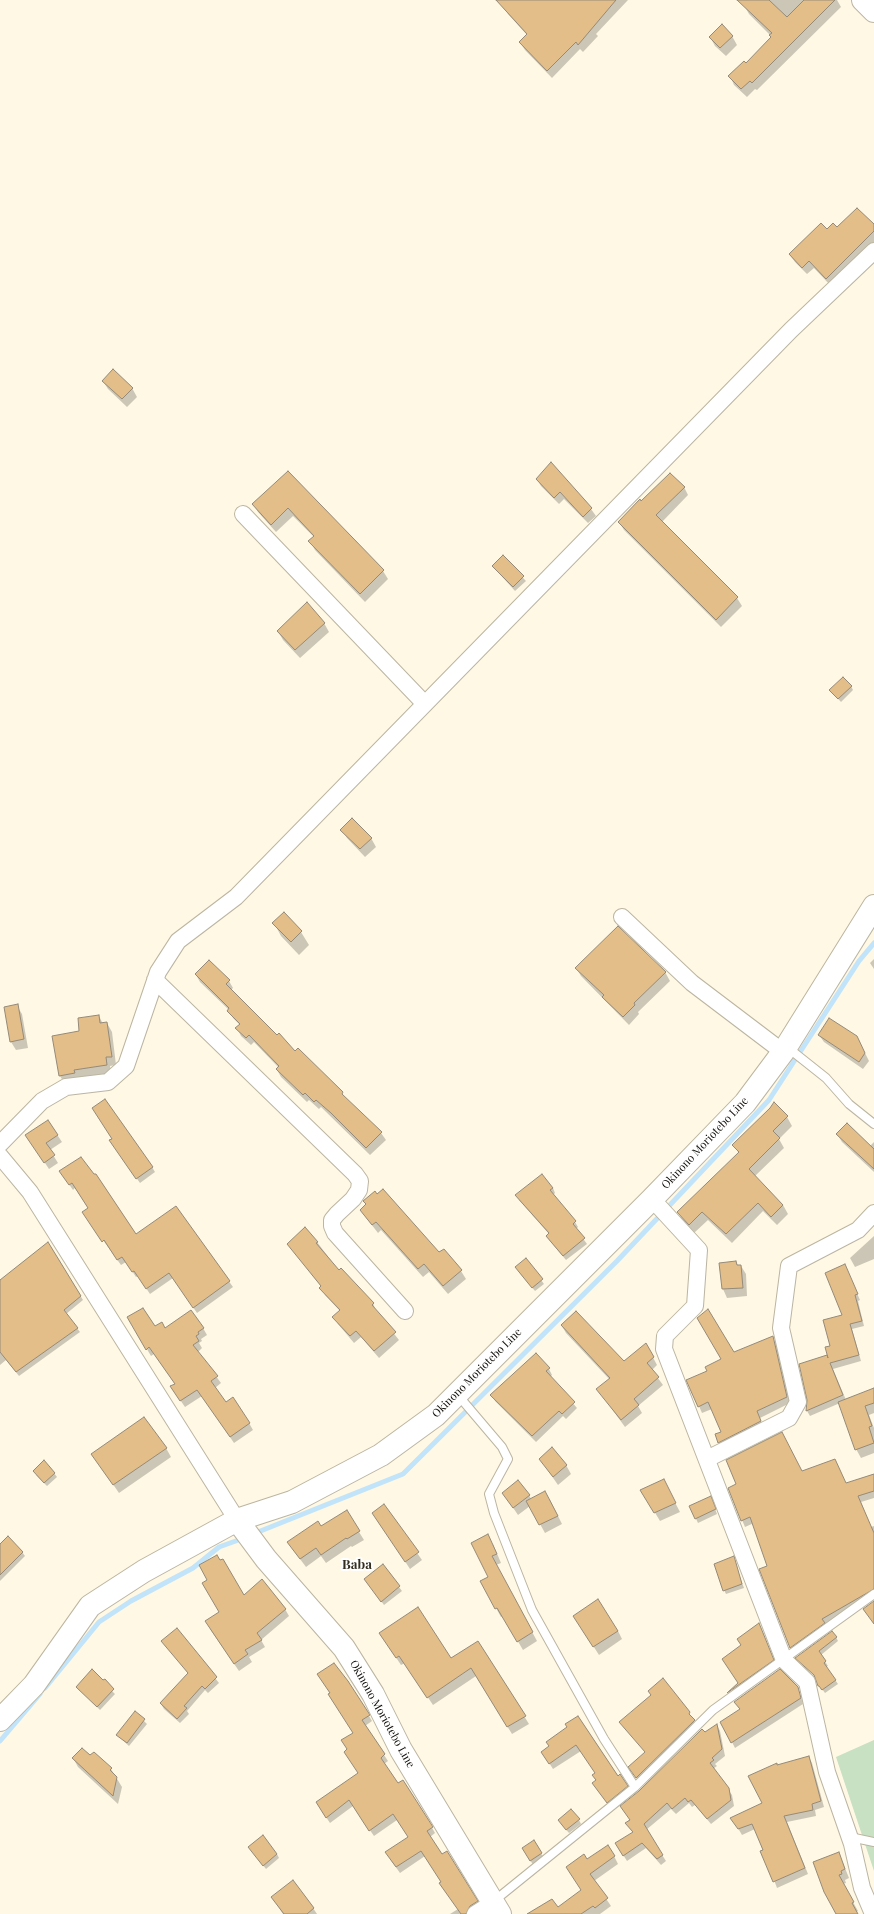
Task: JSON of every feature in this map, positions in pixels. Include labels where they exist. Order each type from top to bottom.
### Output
[{"type":"main road","points":[[863,0],[874,11]]},
{"type":"main road","name":"Okinono Moriotebo Line","points":[[497,1908],[401,1750],[373,1694],[344,1648],[266,1559],[237,1520],[292,1502],[381,1455],[436,1414],[652,1199],[744,1103],[785,1049],[874,906]]},
{"type":"main road","points":[[0,1720],[34,1685],[90,1606],[144,1571],[237,1520]]},
{"type":"street","points":[[0,1144],[42,1101],[66,1087],[108,1082],[126,1066],[158,972],[178,941],[236,897],[424,703],[791,330],[874,251]]},
{"type":"street","points":[[244,514],[424,703]]},
{"type":"street","points":[[622,917],[692,983],[785,1049]]},
{"type":"street","points":[[155,980],[355,1174],[360,1181],[359,1190],[353,1199],[332,1220],[332,1226],[335,1233],[405,1311]]},
{"type":"street","points":[[0,1156],[30,1192],[237,1520]]},
{"type":"street","points":[[652,1199],[699,1250],[695,1306],[665,1336],[664,1349],[784,1660],[807,1682],[827,1772],[850,1837],[862,1888],[873,1914]]},
{"type":"street","points":[[707,1459],[789,1418],[798,1402],[781,1328],[789,1266],[858,1230],[874,1213]]},
{"type":"street","points":[[475,1914],[497,1908]]},
{"type":"lane","points":[[785,1049],[826,1078],[849,1104],[874,1124]]},
{"type":"lane","points":[[457,1393],[502,1447],[508,1459],[489,1494],[494,1513],[532,1610],[604,1739],[635,1787]]},
{"type":"lane","points":[[497,1908],[635,1787],[713,1710],[874,1594]]},
{"type":"lane","points":[[850,1837],[874,1842]]},
{"type":"green space","points":[[874,1740],[874,1871],[836,1757]]},
{"type":"building","points":[[496,0],[616,0],[578,45],[576,42],[547,71],[519,42],[527,34]]},
{"type":"building","points":[[737,0],[769,0],[787,17],[804,0],[835,0],[752,83],[750,81],[741,89],[728,76],[744,61],[746,63],[771,37],[769,35],[772,33]]},
{"type":"building","points":[[722,24],[733,36],[720,48],[709,37]]},
{"type":"building","points":[[857,208],[874,224],[874,231],[826,279],[809,261],[802,268],[789,254],[821,223],[827,229],[833,223],[837,227]]},
{"type":"building","points":[[113,369],[133,388],[122,399],[102,381]]},
{"type":"building","points":[[551,462],[592,508],[583,517],[560,492],[554,498],[536,479]]},
{"type":"building","points":[[288,471],[384,570],[360,594],[308,541],[314,536],[288,508],[271,525],[252,504]]},
{"type":"building","points":[[670,473],[685,487],[656,515],[738,597],[716,620],[618,522],[640,499],[641,501]]},
{"type":"building","points":[[503,555],[524,576],[513,587],[492,566]]},
{"type":"building","points":[[307,602],[325,623],[295,650],[277,631]]},
{"type":"building","points":[[843,677],[852,686],[838,699],[829,690]]},
{"type":"building","points":[[352,818],[372,838],[360,849],[340,830]]},
{"type":"building","points":[[284,912],[302,931],[291,942],[272,923]]},
{"type":"building","points":[[618,926],[666,972],[634,1003],[635,1005],[623,1017],[602,997],[604,995],[575,968]]},
{"type":"building","points":[[209,960],[230,980],[226,984],[277,1035],[279,1033],[295,1051],[298,1048],[343,1092],[342,1094],[382,1132],[366,1148],[331,1113],[316,1100],[314,1102],[305,1093],[303,1095],[276,1069],[279,1066],[249,1035],[246,1038],[235,1028],[240,1024],[227,1011],[229,1008],[195,974]]},
{"type":"building","points":[[18,1004],[24,1039],[10,1042],[4,1007]]},
{"type":"building","points":[[99,1015],[100,1023],[107,1022],[112,1057],[106,1057],[107,1065],[74,1070],[75,1073],[59,1076],[52,1036],[79,1031],[78,1018]]},
{"type":"building","points":[[829,1018],[857,1036],[865,1053],[859,1062],[818,1035]]},
{"type":"building","points":[[105,1099],[153,1167],[136,1179],[109,1140],[112,1139],[92,1108]]},
{"type":"building","points":[[774,1102],[788,1116],[773,1131],[780,1138],[749,1169],[783,1205],[771,1217],[758,1203],[726,1234],[702,1212],[689,1225],[677,1212],[739,1152],[732,1145],[770,1108]]},
{"type":"building","points":[[48,1120],[58,1135],[46,1143],[55,1155],[44,1163],[25,1135]]},
{"type":"building","points":[[847,1123],[874,1149],[874,1169],[836,1134]]},
{"type":"building","points":[[81,1157],[94,1174],[96,1174],[136,1234],[176,1206],[230,1281],[193,1308],[169,1273],[146,1289],[122,1257],[117,1260],[104,1240],[102,1242],[82,1212],[88,1208],[72,1183],[69,1185],[59,1171]]},
{"type":"building","points":[[542,1174],[553,1188],[550,1190],[576,1221],[573,1224],[585,1238],[563,1256],[546,1236],[549,1233],[515,1195]]},
{"type":"building","points":[[383,1189],[439,1252],[444,1249],[462,1270],[443,1286],[424,1264],[418,1269],[376,1222],[372,1225],[360,1210],[366,1204],[363,1201],[375,1191],[377,1194]]},
{"type":"building","points":[[305,1227],[318,1242],[316,1243],[339,1270],[341,1268],[374,1303],[372,1305],[396,1332],[374,1351],[356,1331],[350,1336],[332,1317],[340,1310],[319,1288],[321,1286],[287,1244]]},
{"type":"building","points":[[48,1242],[81,1296],[64,1310],[78,1328],[16,1372],[0,1352],[0,1280]]},
{"type":"building","points":[[526,1258],[543,1279],[532,1288],[515,1267]]},
{"type":"building","points":[[736,1261],[737,1265],[741,1265],[743,1288],[722,1289],[719,1263]]},
{"type":"building","points":[[845,1264],[858,1294],[855,1295],[862,1321],[850,1324],[859,1355],[830,1363],[843,1395],[806,1411],[807,1400],[799,1364],[827,1355],[828,1358],[825,1347],[830,1346],[823,1320],[842,1315],[825,1273]]},
{"type":"building","points":[[143,1308],[155,1326],[162,1322],[165,1328],[191,1310],[204,1328],[198,1332],[199,1334],[196,1336],[199,1341],[193,1345],[218,1376],[211,1381],[226,1402],[233,1397],[250,1423],[230,1437],[197,1390],[180,1401],[170,1386],[175,1384],[149,1347],[146,1350],[127,1317]]},
{"type":"building","points":[[708,1309],[734,1352],[773,1336],[787,1397],[757,1411],[761,1421],[718,1443],[715,1434],[721,1432],[708,1402],[698,1407],[686,1380],[707,1371],[705,1367],[721,1359],[697,1318]]},
{"type":"building","points":[[576,1311],[624,1361],[646,1343],[654,1357],[647,1363],[659,1377],[634,1399],[639,1405],[621,1420],[596,1389],[610,1378],[561,1325]]},
{"type":"building","points":[[536,1353],[550,1368],[546,1371],[575,1402],[562,1414],[559,1411],[532,1436],[490,1395]]},
{"type":"building","points":[[874,1388],[874,1403],[865,1406],[872,1426],[869,1427],[874,1443],[855,1450],[838,1402]]},
{"type":"building","points":[[144,1417],[167,1448],[113,1485],[91,1454]]},
{"type":"building","points":[[782,1432],[802,1471],[835,1459],[846,1483],[874,1474],[874,1491],[858,1496],[874,1533],[874,1589],[822,1619],[825,1623],[790,1648],[759,1569],[767,1566],[750,1517],[741,1521],[728,1488],[736,1484],[726,1460]]},
{"type":"building","points":[[552,1447],[567,1465],[553,1477],[539,1459]]},
{"type":"building","points":[[44,1460],[55,1473],[44,1483],[33,1471]]},
{"type":"building","points":[[664,1479],[676,1503],[654,1513],[640,1490]]},
{"type":"building","points":[[518,1480],[530,1495],[513,1508],[502,1493]]},
{"type":"building","points":[[545,1491],[558,1516],[539,1525],[526,1501]]},
{"type":"building","points":[[711,1496],[716,1509],[695,1519],[689,1506]]},
{"type":"building","points":[[384,1504],[419,1552],[405,1562],[372,1513]]},
{"type":"building","points":[[347,1510],[360,1531],[347,1539],[346,1538],[321,1555],[316,1548],[300,1559],[287,1542],[318,1521],[321,1526]]},
{"type":"building","points":[[488,1534],[497,1554],[492,1556],[533,1632],[517,1642],[497,1608],[495,1609],[480,1581],[488,1577],[471,1543]]},
{"type":"building","points":[[8,1536],[23,1552],[0,1575],[0,1544]]},
{"type":"building","points":[[217,1555],[220,1560],[223,1559],[244,1595],[262,1579],[286,1609],[257,1633],[262,1640],[245,1650],[248,1654],[234,1664],[205,1621],[219,1612],[202,1583],[207,1580],[199,1565]]},
{"type":"building","points":[[734,1556],[742,1584],[723,1591],[714,1564]]},
{"type":"building","points":[[383,1564],[400,1586],[381,1602],[364,1579]]},
{"type":"building","points":[[598,1599],[618,1631],[593,1647],[573,1616]]},
{"type":"building","points":[[874,1601],[874,1624],[863,1609]]},
{"type":"building","points":[[418,1607],[451,1658],[478,1641],[526,1716],[507,1727],[471,1668],[427,1698],[399,1656],[396,1658],[379,1633]]},
{"type":"building","points":[[759,1623],[774,1660],[727,1693],[738,1683],[722,1659],[741,1645],[737,1639]]},
{"type":"building","points":[[177,1628],[217,1677],[205,1689],[202,1686],[184,1706],[187,1708],[177,1719],[160,1703],[188,1673],[161,1641]]},
{"type":"building","points":[[832,1631],[837,1637],[819,1651],[826,1661],[824,1663],[836,1680],[822,1690],[818,1686],[814,1675],[795,1658]]},
{"type":"building","points":[[334,1663],[348,1681],[370,1715],[362,1720],[385,1754],[381,1758],[398,1783],[403,1780],[433,1827],[427,1831],[442,1854],[447,1851],[478,1901],[470,1906],[466,1914],[461,1914],[439,1883],[441,1882],[421,1851],[396,1867],[385,1852],[408,1837],[393,1814],[369,1831],[349,1800],[326,1818],[316,1802],[358,1773],[344,1752],[347,1749],[341,1740],[353,1733],[328,1694],[330,1693],[317,1674]]},
{"type":"building","points":[[92,1669],[103,1680],[105,1679],[114,1689],[97,1707],[76,1687]]},
{"type":"building","points":[[780,1669],[798,1687],[801,1698],[731,1743],[720,1722],[740,1709],[734,1702]]},
{"type":"building","points":[[663,1678],[695,1720],[636,1778],[628,1767],[645,1752],[619,1722],[651,1695],[648,1691]]},
{"type":"building","points":[[135,1711],[145,1719],[127,1743],[116,1735]]},
{"type":"building","points":[[578,1716],[618,1776],[620,1774],[628,1786],[607,1803],[592,1783],[596,1780],[592,1775],[595,1773],[576,1745],[549,1764],[541,1752],[549,1746],[546,1742],[567,1727],[565,1724]]},
{"type":"building","points":[[717,1724],[722,1749],[712,1758],[714,1760],[710,1763],[729,1788],[731,1800],[707,1819],[691,1800],[688,1802],[685,1798],[672,1809],[667,1803],[644,1824],[663,1855],[657,1859],[642,1843],[623,1856],[615,1843],[633,1832],[625,1823],[630,1820],[620,1806],[639,1791],[702,1729],[705,1732]]},
{"type":"building","points":[[82,1748],[90,1755],[94,1752],[112,1768],[110,1770],[117,1777],[113,1796],[72,1758]]},
{"type":"building","points":[[809,1756],[821,1801],[812,1804],[813,1810],[784,1816],[805,1868],[773,1882],[760,1851],[763,1850],[752,1824],[738,1829],[730,1818],[762,1803],[748,1776],[777,1763],[777,1765]]},
{"type":"building","points":[[571,1809],[580,1819],[566,1830],[558,1820]]},
{"type":"building","points":[[263,1835],[277,1854],[263,1866],[248,1847]]},
{"type":"building","points":[[534,1840],[542,1853],[530,1861],[522,1848]]},
{"type":"building","points":[[608,1845],[615,1856],[590,1874],[608,1898],[595,1908],[593,1906],[581,1914],[527,1914],[552,1899],[558,1907],[581,1890],[566,1867],[584,1854],[587,1859]]},
{"type":"building","points":[[839,1852],[845,1869],[841,1871],[842,1874],[839,1875],[854,1902],[852,1903],[858,1914],[836,1914],[824,1892],[813,1862]]},
{"type":"building","points":[[293,1880],[314,1908],[307,1914],[284,1914],[271,1897]]},
{"type":"waterway","points":[[253,1534],[403,1474],[617,1261],[769,1100],[859,961],[874,943]]},
{"type":"waterway","points":[[45,1688],[99,1622],[131,1601],[193,1568],[219,1547],[244,1538]]},
{"type":"waterway","points":[[0,1741],[40,1694]]},
{"type":"district","name":"Baba","points":[[357,1565]]}]
